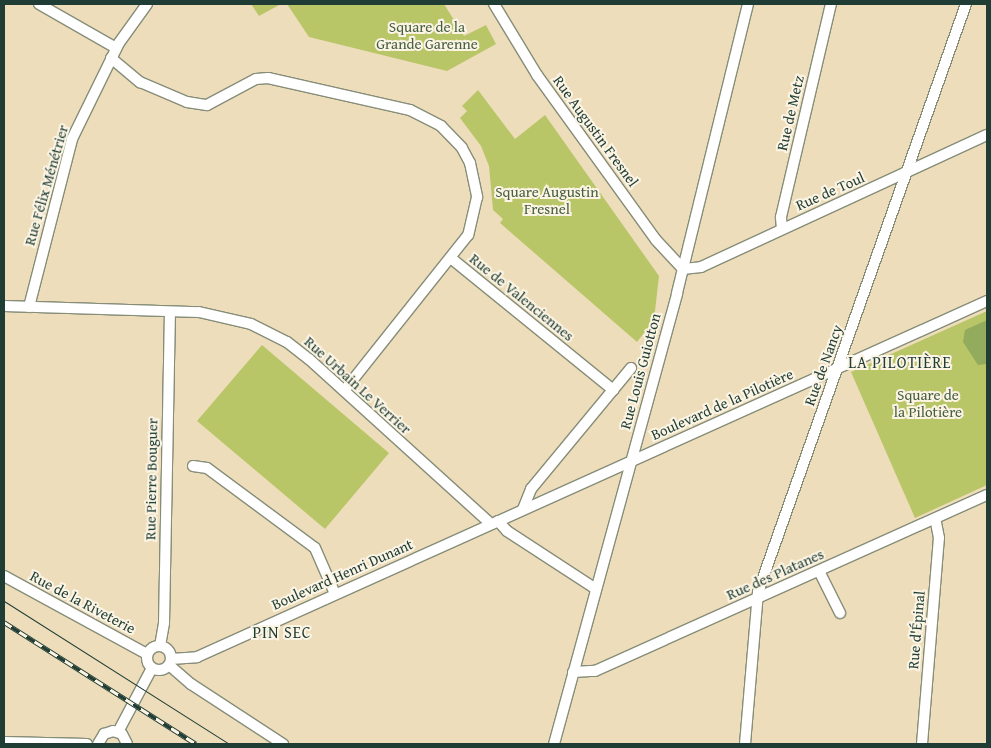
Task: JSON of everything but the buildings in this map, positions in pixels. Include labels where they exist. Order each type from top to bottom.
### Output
[{"type":"street","points":[[39,4],[116,48]]},
{"type":"street","name":"Rue Félix Ménétrier","points":[[29,307],[65,160],[86,106],[116,48],[147,4]]},
{"type":"street","name":"Rue Augustin Fresnel","points":[[494,4],[548,91],[656,240],[683,268]]},
{"type":"street","name":"Rue Louis Guiotton","points":[[554,744],[683,268],[748,4]]},
{"type":"street","name":"Rue de Metz","points":[[782,229],[781,217],[831,4]]},
{"type":"street","name":"Rue de Nancy","points":[[745,744],[757,599],[966,4]]},
{"type":"street","points":[[111,58],[140,82],[187,102],[207,105],[256,79],[268,78],[424,115],[450,133],[462,148],[473,175],[477,196],[473,222],[468,235],[452,259]]},
{"type":"street","name":"Rue de Toul","points":[[683,268],[701,267],[987,135]]},
{"type":"street","name":"Rue de Valenciennes","points":[[344,391],[452,259],[613,390]]},
{"type":"street","name":"Boulevard de la Pilotière","points":[[632,460],[837,370],[987,301]]},
{"type":"street","name":"Rue Urbain Le Verrier","points":[[4,306],[214,314],[268,332],[309,359],[494,522],[596,589]]},
{"type":"street","name":"Rue Pierre Bouguer","points":[[160,646],[164,623],[170,312]]},
{"type":"street","points":[[523,509],[531,489],[631,368]]},
{"type":"street","name":"Boulevard Henri Dunant","points":[[170,662],[197,657],[632,460]]},
{"type":"street","points":[[193,466],[207,468],[315,548],[335,594]]},
{"type":"street","name":"Rue des Platanes","points":[[573,672],[595,671],[987,495]]},
{"type":"street","name":"Rue d'Épinal","points":[[922,744],[939,538],[935,518]]},
{"type":"street","points":[[819,571],[840,613]]},
{"type":"street","name":"Rue de la Riveterie","points":[[4,576],[148,654]]},
{"type":"street","points":[[170,662],[162,670],[152,668],[147,660],[148,654],[152,648],[160,646],[168,649],[170,662],[191,684],[283,744]]},
{"type":"street","points":[[118,732],[152,668]]},
{"type":"street","points":[[98,744],[104,734],[118,732]]},
{"type":"street","points":[[118,732],[127,744]]},
{"type":"street","points":[[4,742],[87,744]]},
{"type":"green space","points":[[251,4],[281,4],[259,16]]},
{"type":"green space","name":"Square de la Grande Garenne","points":[[287,4],[444,4],[464,36],[486,25],[496,44],[447,71],[309,37]]},
{"type":"green space","name":"Square Augustin Fresnel","points":[[478,90],[515,139],[545,115],[659,276],[654,320],[637,342],[500,223],[503,219],[493,210],[489,166],[481,146],[460,118],[467,111],[462,106]]},
{"type":"green space","name":"Square de la Pilotière","points":[[987,311],[987,485],[915,518],[851,372]]},
{"type":"green space","points":[[987,320],[987,364],[978,365],[963,342],[965,330]]},
{"type":"green space","points":[[262,345],[389,453],[325,529],[197,421]]},
{"type":"tram line","points":[[4,601],[229,744]]},
{"type":"railway","points":[[4,622],[196,744]]},
{"type":"district","name":"LA PILOTIÈRE","points":[[900,362]]},
{"type":"district","name":"PIN SEC","points":[[282,632]]}]
